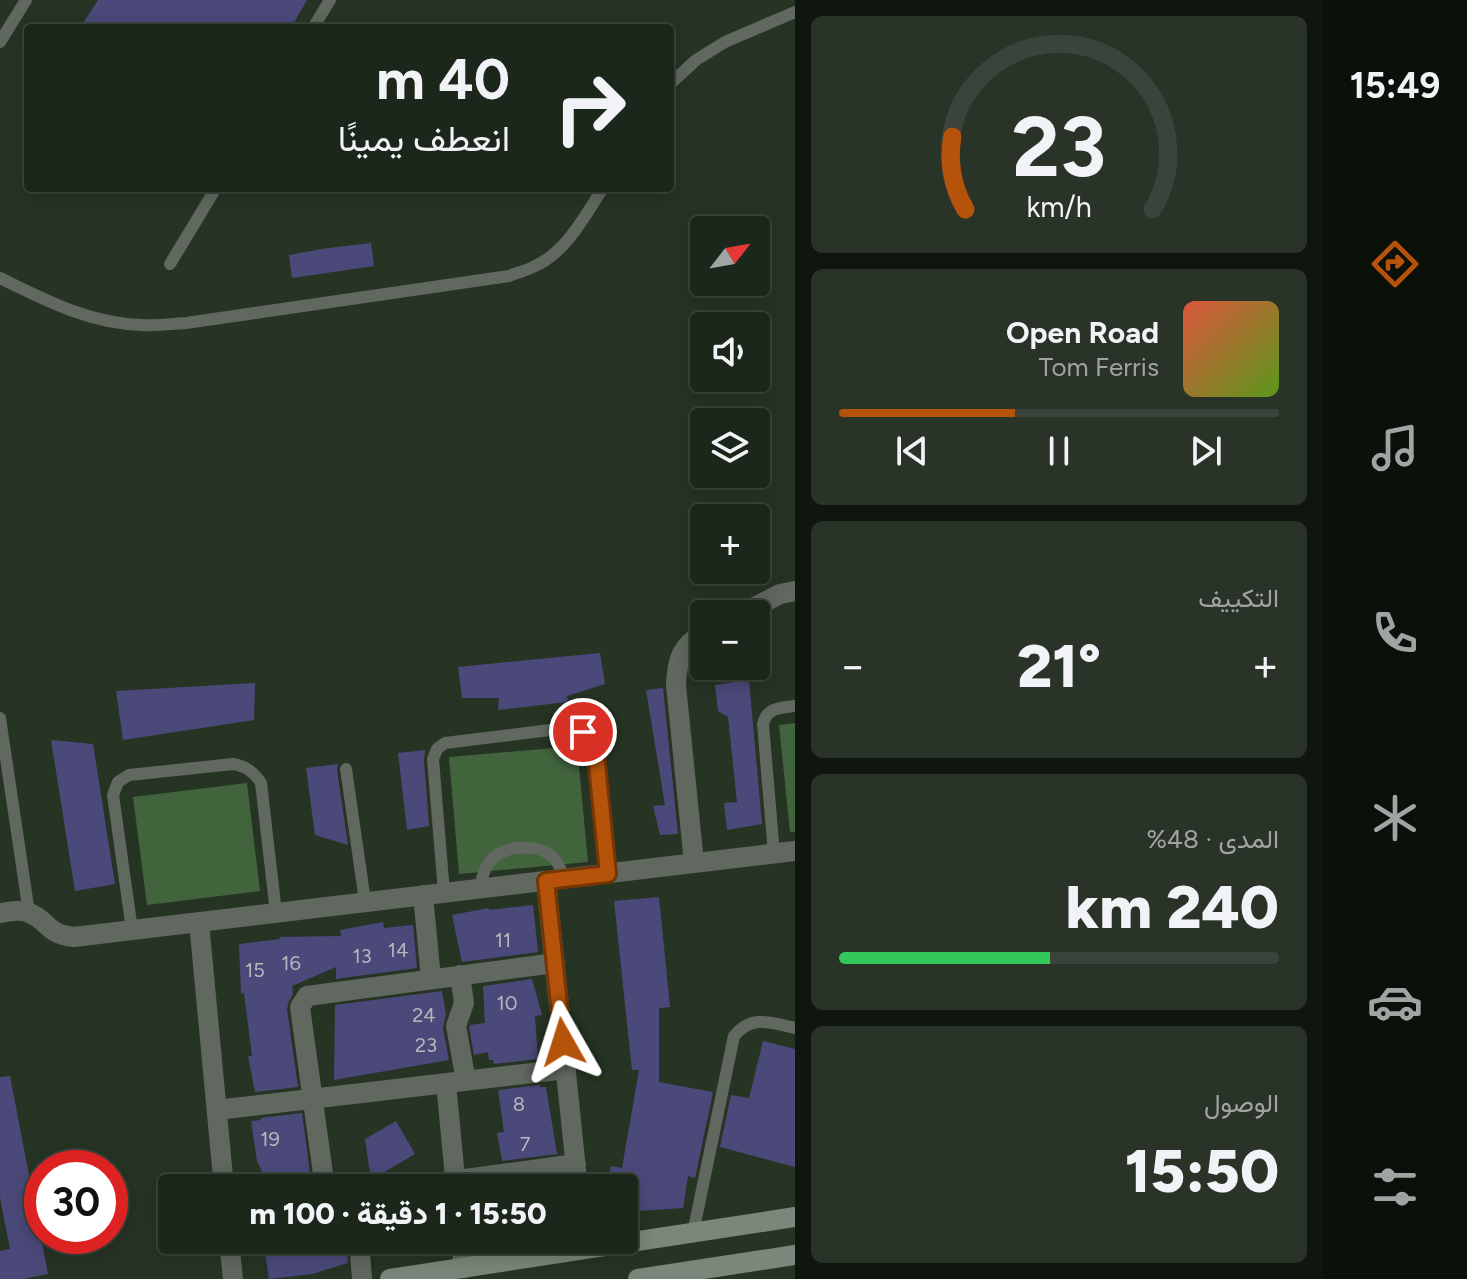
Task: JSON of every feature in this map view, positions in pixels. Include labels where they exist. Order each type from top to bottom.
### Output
[{"type":"street","points":[[768,600],[795,591]]},
{"type":"street","points":[[690,641],[681,653],[676,685],[694,863]]},
{"type":"street","points":[[0,913],[29,913],[54,932],[74,937],[785,853]]},
{"type":"street","points":[[555,880],[555,963],[577,1174]]},
{"type":"street","points":[[423,895],[431,979]]},
{"type":"street","points":[[199,922],[223,1174]]},
{"type":"street","points":[[323,1174],[300,1007],[307,996],[555,963]]},
{"type":"street","points":[[456,1174],[456,1026],[464,1003],[460,975]]},
{"type":"street","points":[[217,1110],[566,1069]]},
{"type":"street","points":[[516,1174],[576,1164]]},
{"type":"street","points":[[638,1239],[795,1217]]},
{"type":"street","points":[[230,1254],[233,1279]]},
{"type":"street","points":[[360,1254],[362,1279]]},
{"type":"street","points":[[462,1254],[464,1268]]},
{"type":"street","points":[[390,1279],[537,1254]]},
{"type":"street","points":[[638,1279],[795,1255]]},
{"type":"lane","points":[[0,42],[26,0]]},
{"type":"lane","points":[[315,24],[330,0]]},
{"type":"lane","points":[[674,80],[696,60],[725,42],[795,12]]},
{"type":"lane","points":[[170,264],[214,192]]},
{"type":"lane","points":[[0,278],[54,304],[96,319],[141,325],[186,323],[509,276],[534,267],[557,252],[600,192]]},
{"type":"lane","points":[[785,853],[763,724],[772,709],[795,706]]},
{"type":"lane","points":[[0,718],[29,913]]},
{"type":"lane","points":[[444,893],[433,759],[437,749],[445,743],[566,728],[583,732],[595,745],[608,874]]},
{"type":"lane","points":[[132,930],[113,795],[123,777],[144,773],[233,764],[256,775],[261,783],[276,913]]},
{"type":"lane","points":[[346,769],[365,901]]},
{"type":"lane","points":[[480,889],[486,867],[494,858],[503,851],[519,849],[537,849],[548,853],[556,860],[555,880]]},
{"type":"lane","points":[[693,1233],[734,1036],[748,1023],[757,1021],[795,1028]]},
{"type":"green space","points":[[795,723],[795,832],[790,832],[779,725]]},
{"type":"green space","points":[[577,746],[588,862],[459,874],[449,757]]},
{"type":"green space","points":[[247,783],[260,891],[147,905],[133,797]]},
{"type":"building","points":[[98,0],[307,0],[293,24],[83,24]]},
{"type":"building","points":[[371,243],[374,266],[292,278],[289,255]]},
{"type":"building","points":[[600,653],[605,684],[567,696],[568,702],[498,710],[499,698],[462,698],[458,667]]},
{"type":"building","points":[[749,680],[762,824],[727,830],[724,803],[737,802],[728,717],[718,711],[715,685]]},
{"type":"building","points":[[255,683],[254,720],[123,740],[116,691]]},
{"type":"building","points":[[663,688],[678,834],[660,835],[653,806],[665,805],[646,690]]},
{"type":"building","points":[[51,740],[93,744],[115,884],[75,891]]},
{"type":"building","points":[[425,750],[429,826],[407,830],[398,753]]},
{"type":"building","points":[[338,764],[348,845],[315,835],[306,768]]},
{"type":"building","points":[[659,897],[670,1007],[659,1008],[659,1082],[713,1092],[695,1178],[688,1176],[683,1208],[638,1211],[638,1174],[609,1174],[611,1166],[622,1168],[639,1070],[632,1070],[614,901]]},
{"type":"building","points":[[533,905],[538,952],[462,962],[452,915],[489,908]]},
{"type":"building","points":[[383,922],[384,928],[413,925],[417,968],[336,979],[336,967],[292,986],[293,994],[287,1009],[298,1087],[255,1092],[248,1056],[252,1056],[244,993],[241,994],[239,944],[279,937],[341,936],[340,930]]},
{"type":"building","points":[[532,979],[542,1015],[535,1016],[538,1059],[494,1064],[493,1060],[489,1060],[488,1052],[474,1055],[469,1027],[485,1023],[483,986]]},
{"type":"building","points":[[442,991],[446,1014],[443,1028],[449,1060],[334,1080],[335,1005]]},
{"type":"building","points":[[763,1041],[795,1049],[795,1167],[720,1147],[731,1095],[749,1098]]},
{"type":"building","points":[[10,1076],[24,1150],[24,1254],[44,1254],[48,1274],[23,1279],[0,1279],[0,1251],[10,1249],[0,1197],[0,1077]]},
{"type":"building","points":[[546,1087],[557,1154],[502,1161],[497,1133],[504,1132],[498,1090]]},
{"type":"building","points":[[302,1113],[310,1174],[263,1174],[257,1161],[251,1121]]},
{"type":"building","points":[[396,1121],[415,1154],[381,1174],[370,1174],[365,1139]]},
{"type":"building","points":[[265,1254],[347,1254],[348,1263],[312,1274],[269,1279]]},
{"type":"route","points":[[563,1042],[546,881],[608,874],[595,745],[583,732]]}]
